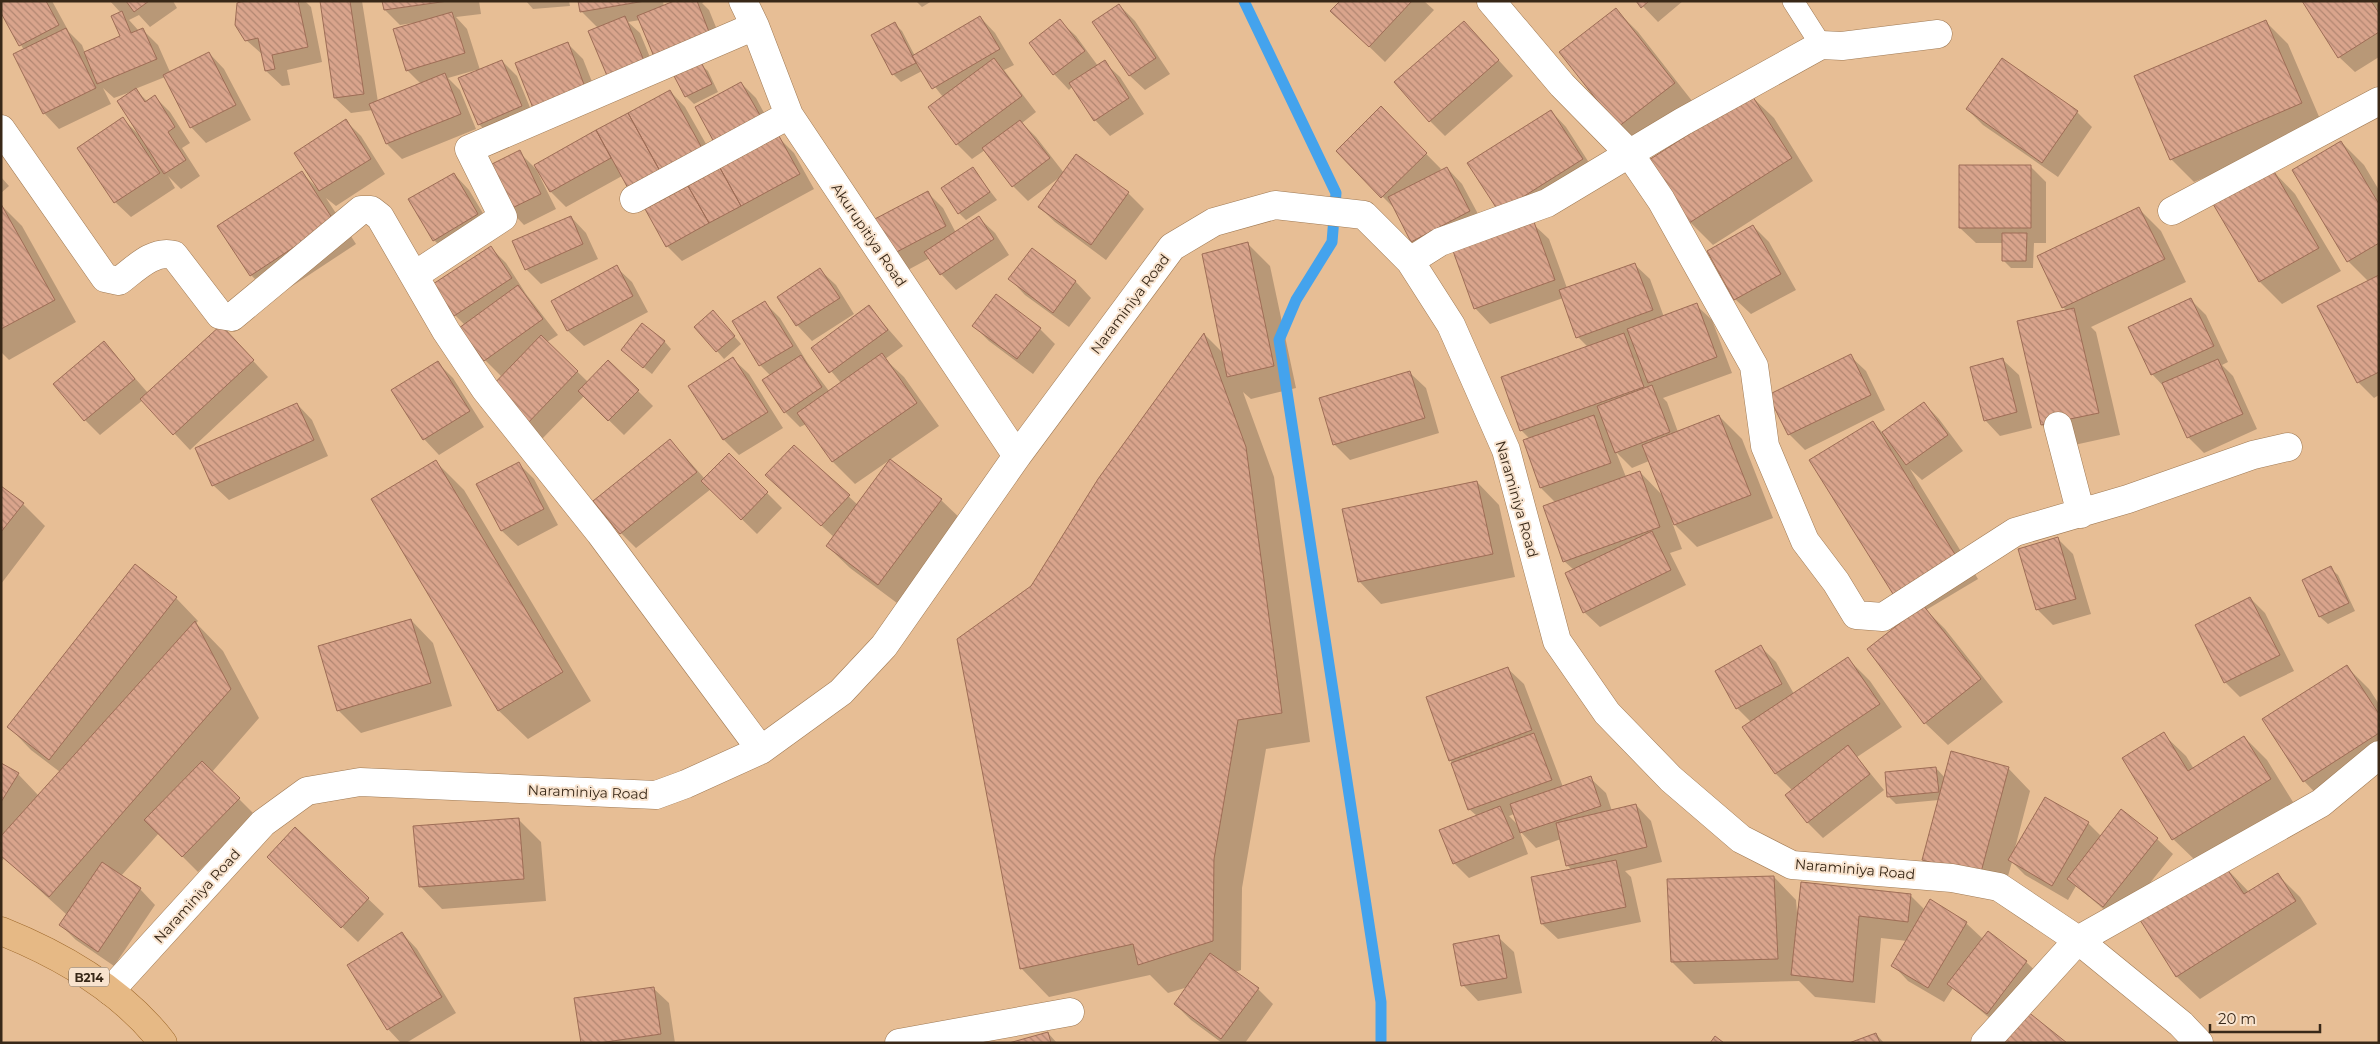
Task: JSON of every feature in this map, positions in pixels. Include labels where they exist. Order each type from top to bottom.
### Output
[{"type":"main road","name":"B214","points":[[1,930],[46,949],[110,992],[151,1027],[163,1043]]},
{"type":"street","name":"Akurupitiya Road","points":[[743,1],[755,26],[789,115],[1017,456]]},
{"type":"street","points":[[1492,1],[1562,85],[1628,153],[1661,200],[1754,366],[1765,446],[1805,541],[1836,582],[1856,615],[1883,617],[2015,532],[2081,514],[2253,455],[2288,447]]},
{"type":"street","points":[[415,275],[503,218],[469,149],[755,26]]},
{"type":"street","points":[[1410,261],[1440,242],[1547,203],[1628,153],[1760,77],[1821,45],[1842,46],[1938,34]]},
{"type":"street","points":[[2172,211],[2379,101]]},
{"type":"street","points":[[634,199],[789,115]]},
{"type":"street","points":[[1,129],[105,278],[119,281],[151,258],[166,252],[174,255],[220,315],[232,317],[361,210],[371,210],[380,217],[446,331],[485,389],[600,533],[761,750]]},
{"type":"street","name":"Naraminiya Road","points":[[110,992],[263,823],[307,791],[360,782],[656,795],[686,784],[761,750],[841,692],[884,646],[1017,456],[1172,247],[1214,222],[1275,205],[1364,215],[1410,261],[1451,325],[1506,450],[1557,641],[1607,713],[1670,778],[1740,838],[1792,866],[1952,878],[1999,887],[2078,940],[2181,1024],[2198,1043]]},
{"type":"street","points":[[2058,426],[2081,514]]},
{"type":"street","points":[[1985,1043],[2078,940],[2321,803],[2379,754]]},
{"type":"street","points":[[899,1043],[1070,1012]]},
{"type":"lane","points":[[1793,1],[1821,45]]},
{"type":"building","points":[[1,1],[46,1],[59,25],[19,46],[1,13]]},
{"type":"building","points":[[126,1],[149,1],[134,12]]},
{"type":"building","points":[[244,1],[298,1],[308,47],[272,55],[275,69],[265,71],[258,38],[245,41],[235,25],[237,3]]},
{"type":"building","points":[[320,1],[350,1],[364,94],[334,98]]},
{"type":"building","points":[[382,1],[448,1],[384,10]]},
{"type":"building","points":[[578,1],[645,1],[580,12]]},
{"type":"building","points":[[674,1],[697,1],[711,37],[655,59],[637,16]]},
{"type":"building","points":[[1340,1],[1412,1],[1369,47],[1330,11]]},
{"type":"building","points":[[1636,1],[1649,1],[1641,8]]},
{"type":"building","points":[[2302,1],[2371,1],[2379,13],[2379,32],[2338,58]]},
{"type":"building","points":[[1119,4],[1156,58],[1129,76],[1092,22]]},
{"type":"building","points":[[1616,8],[1675,83],[1618,127],[1559,52]]},
{"type":"building","points":[[122,11],[131,33],[143,28],[157,59],[97,84],[84,52],[120,36],[111,16]]},
{"type":"building","points":[[452,12],[465,53],[406,71],[393,29]]},
{"type":"building","points":[[625,16],[645,63],[608,78],[588,31]]},
{"type":"building","points":[[980,16],[1000,49],[932,89],[912,56]]},
{"type":"building","points":[[1060,19],[1085,51],[1053,75],[1029,43]]},
{"type":"building","points":[[2266,20],[2302,103],[2170,160],[2134,76]]},
{"type":"building","points":[[1464,21],[1499,60],[1429,122],[1394,82]]},
{"type":"building","points":[[895,22],[916,63],[892,75],[871,35]]},
{"type":"building","points":[[66,28],[96,88],[43,114],[13,54]]},
{"type":"building","points":[[568,42],[585,87],[533,108],[515,63]]},
{"type":"building","points":[[209,52],[236,105],[190,128],[163,75]]},
{"type":"building","points":[[994,58],[1022,96],[956,145],[928,107]]},
{"type":"building","points":[[2002,58],[2078,111],[2042,163],[1966,109]]},
{"type":"building","points":[[502,60],[522,106],[478,125],[458,78]]},
{"type":"building","points":[[1105,60],[1129,98],[1094,121],[1069,83]]},
{"type":"building","points":[[701,62],[712,84],[685,97],[674,76]]},
{"type":"building","points":[[445,73],[461,114],[386,144],[369,104]]},
{"type":"building","points":[[741,82],[761,117],[714,142],[695,107]]},
{"type":"building","points":[[136,88],[145,102],[155,95],[175,127],[168,132],[186,160],[164,174],[117,101]]},
{"type":"building","points":[[670,90],[703,150],[661,173],[628,113]]},
{"type":"building","points":[[1751,94],[1792,158],[1689,223],[1649,160]]},
{"type":"building","points":[[1381,106],[1427,153],[1381,198],[1336,151]]},
{"type":"building","points":[[1551,110],[1583,159],[1499,212],[1467,163]]},
{"type":"building","points":[[628,113],[661,173],[629,190],[596,130]]},
{"type":"building","points":[[123,117],[160,173],[114,203],[77,148]]},
{"type":"building","points":[[346,119],[371,159],[319,191],[294,153]]},
{"type":"building","points":[[1020,120],[1050,158],[1012,187],[982,148]]},
{"type":"building","points":[[596,130],[611,158],[550,192],[534,165]]},
{"type":"building","points":[[779,136],[800,174],[741,206],[720,168]]},
{"type":"building","points":[[2341,141],[2379,204],[2379,243],[2347,262],[2292,170]]},
{"type":"building","points":[[520,150],[541,194],[508,210],[486,167]]},
{"type":"building","points":[[1076,154],[1129,192],[1091,245],[1038,207]]},
{"type":"building","points":[[1959,165],[2031,165],[2031,228],[1959,228]]},
{"type":"building","points":[[973,167],[990,192],[958,214],[941,188]]},
{"type":"building","points":[[1447,167],[1470,211],[1411,242],[1388,197]]},
{"type":"building","points":[[720,168],[741,206],[709,223],[688,186]]},
{"type":"building","points":[[2273,170],[2319,248],[2259,282],[2213,204]]},
{"type":"building","points":[[302,171],[334,221],[250,276],[217,226]]},
{"type":"building","points":[[454,173],[478,214],[433,241],[408,199]]},
{"type":"building","points":[[688,186],[709,223],[666,247],[645,209]]},
{"type":"building","points":[[928,191],[946,226],[889,256],[871,221]]},
{"type":"building","points":[[1,204],[55,300],[1,329]]},
{"type":"building","points":[[2139,207],[2165,259],[2062,308],[2037,256]]},
{"type":"building","points":[[571,216],[583,244],[525,270],[512,241]]},
{"type":"building","points":[[979,216],[994,239],[940,275],[924,252]]},
{"type":"building","points":[[1534,222],[1555,280],[1474,309],[1453,251]]},
{"type":"building","points":[[1753,225],[1781,274],[1734,300],[1707,251]]},
{"type":"building","points":[[2002,233],[2027,233],[2026,261],[2002,261]]},
{"type":"building","points":[[1248,242],[1274,366],[1227,377],[1202,254]]},
{"type":"building","points":[[491,246],[512,278],[454,316],[433,284]]},
{"type":"building","points":[[1032,248],[1076,281],[1053,313],[1008,279]]},
{"type":"building","points":[[1635,263],[1653,310],[1576,338],[1559,290]]},
{"type":"building","points":[[617,265],[633,296],[567,331],[551,301]]},
{"type":"building","points":[[820,268],[840,298],[796,326],[777,297]]},
{"type":"building","points":[[2379,275],[2379,372],[2357,383],[2317,306]]},
{"type":"building","points":[[518,285],[543,319],[484,361],[459,328]]},
{"type":"building","points":[[996,294],[1041,328],[1017,359],[972,326]]},
{"type":"building","points":[[2191,298],[2214,346],[2151,375],[2128,327]]},
{"type":"building","points":[[765,301],[793,346],[759,366],[732,321]]},
{"type":"building","points":[[1697,303],[1717,357],[1648,383],[1627,329]]},
{"type":"building","points":[[869,305],[888,330],[829,373],[811,348]]},
{"type":"building","points":[[2074,308],[2099,413],[2041,425],[2017,321]]},
{"type":"building","points":[[713,310],[735,336],[716,352],[694,327]]},
{"type":"building","points":[[642,323],[665,341],[643,368],[621,350]]},
{"type":"building","points":[[221,325],[254,360],[173,435],[140,399]]},
{"type":"building","points":[[1204,333],[1246,447],[1282,713],[1238,720],[1214,859],[1213,941],[1138,965],[1133,944],[1020,969],[957,639],[1031,586],[1098,479]]},
{"type":"building","points":[[1624,333],[1644,387],[1520,431],[1501,377]]},
{"type":"building","points":[[541,335],[578,371],[524,427],[487,391]]},
{"type":"building","points":[[104,341],[135,379],[84,421],[53,384]]},
{"type":"building","points":[[882,353],[917,403],[832,462],[797,413]]},
{"type":"building","points":[[1851,354],[1871,395],[1788,435],[1768,395]]},
{"type":"building","points":[[801,355],[822,387],[784,413],[762,380]]},
{"type":"building","points":[[733,357],[768,412],[723,440],[688,386]]},
{"type":"building","points":[[2003,358],[2017,412],[1984,421],[1970,367]]},
{"type":"building","points":[[2218,359],[2243,414],[2187,438],[2162,383]]},
{"type":"building","points":[[608,360],[639,390],[608,421],[578,391]]},
{"type":"building","points":[[438,361],[470,411],[423,440],[391,390]]},
{"type":"building","points":[[1410,371],[1425,418],[1333,445],[1319,398]]},
{"type":"building","points":[[1652,385],[1670,432],[1615,453],[1597,406]]},
{"type":"building","points":[[1924,402],[1948,435],[1906,465],[1882,432]]},
{"type":"building","points":[[297,403],[314,440],[212,486],[195,448]]},
{"type":"building","points":[[1594,415],[1611,463],[1540,488],[1523,440]]},
{"type":"building","points":[[1719,415],[1751,495],[1674,525],[1642,445]]},
{"type":"building","points":[[1873,421],[1956,556],[1893,594],[1809,460]]},
{"type":"building","points":[[670,439],[697,472],[620,534],[593,501]]},
{"type":"building","points":[[794,445],[850,495],[821,526],[765,475]]},
{"type":"building","points":[[729,453],[768,492],[741,520],[701,481]]},
{"type":"building","points":[[890,459],[942,499],[878,585],[826,546]]},
{"type":"building","points":[[436,460],[563,672],[498,711],[371,499]]},
{"type":"building","points":[[519,462],[544,509],[501,531],[476,484]]},
{"type":"building","points":[[1640,471],[1660,527],[1563,562],[1543,506]]},
{"type":"building","points":[[1477,481],[1493,554],[1358,582],[1342,509]]},
{"type":"building","points":[[1,486],[24,503],[1,532]]},
{"type":"building","points":[[1652,531],[1671,570],[1583,613],[1565,573]]},
{"type":"building","points":[[2058,537],[2076,599],[2036,610],[2018,549]]},
{"type":"building","points":[[135,564],[177,597],[49,760],[7,727]]},
{"type":"building","points":[[2331,566],[2349,603],[2319,617],[2302,580]]},
{"type":"building","points":[[2250,597],[2280,655],[2224,683],[2195,625]]},
{"type":"building","points":[[1923,605],[1981,679],[1924,724],[1867,649]]},
{"type":"building","points":[[411,619],[431,683],[337,711],[318,646]]},
{"type":"building","points":[[195,621],[231,689],[49,897],[1,856],[1,836]]},
{"type":"building","points":[[1761,645],[1782,684],[1736,709],[1715,671]]},
{"type":"building","points":[[1848,657],[1880,704],[1775,774],[1742,727]]},
{"type":"building","points":[[2347,665],[2379,714],[2379,733],[2303,782],[2262,719]]},
{"type":"building","points":[[1508,667],[1532,730],[1449,761],[1426,697]]},
{"type":"building","points":[[2164,732],[2188,771],[2244,736],[2271,779],[2172,840],[2122,758]]},
{"type":"building","points":[[1534,733],[1552,780],[1468,810],[1451,763]]},
{"type":"building","points":[[1848,745],[1870,774],[1807,823],[1785,795]]},
{"type":"building","points":[[1951,751],[2009,767],[1980,876],[1922,860]]},
{"type":"building","points":[[202,761],[240,798],[182,857],[144,820]]},
{"type":"building","points":[[1,763],[19,773],[1,802]]},
{"type":"building","points":[[1936,767],[1939,792],[1887,797],[1885,772]]},
{"type":"building","points":[[1591,776],[1601,806],[1520,833],[1510,804]]},
{"type":"building","points":[[2045,797],[2089,822],[2052,886],[2008,860]]},
{"type":"building","points":[[1636,804],[1647,847],[1566,866],[1556,823]]},
{"type":"building","points":[[1500,806],[1514,838],[1453,864],[1439,830]]},
{"type":"building","points":[[2121,809],[2158,838],[2103,907],[2067,879]]},
{"type":"building","points":[[519,818],[524,879],[419,887],[413,826]]},
{"type":"building","points":[[295,827],[369,898],[341,928],[267,857]]},
{"type":"building","points":[[1616,860],[1626,907],[1541,924],[1531,877]]},
{"type":"building","points":[[102,862],[141,888],[98,952],[59,925]]},
{"type":"building","points":[[2225,866],[2244,894],[2278,873],[2296,901],[2176,977],[2140,920]]},
{"type":"building","points":[[1774,876],[1778,959],[1671,962],[1667,879]]},
{"type":"building","points":[[1801,882],[1911,894],[1908,922],[1859,916],[1853,982],[1791,975]]},
{"type":"building","points":[[1930,899],[1967,922],[1928,988],[1891,966]]},
{"type":"building","points":[[1988,931],[2027,961],[1987,1014],[1947,984]]},
{"type":"building","points":[[402,932],[442,997],[387,1030],[347,965]]},
{"type":"building","points":[[1499,935],[1507,978],[1461,986],[1453,944]]},
{"type":"building","points":[[1210,953],[1259,988],[1221,1039],[1174,1004]]},
{"type":"building","points":[[654,987],[661,1034],[599,1043],[581,1043],[574,998]]},
{"type":"building","points":[[2022,1007],[2067,1043],[1994,1043]]},
{"type":"building","points":[[1048,1032],[1051,1043],[1009,1043]]},
{"type":"building","points":[[1876,1033],[1880,1043],[1849,1043]]},
{"type":"building","points":[[1715,1036],[1724,1043],[1710,1043]]},
{"type":"waterway","points":[[1244,1],[1336,193],[1332,242],[1296,300],[1279,340],[1381,1002],[1381,1043]]}]
